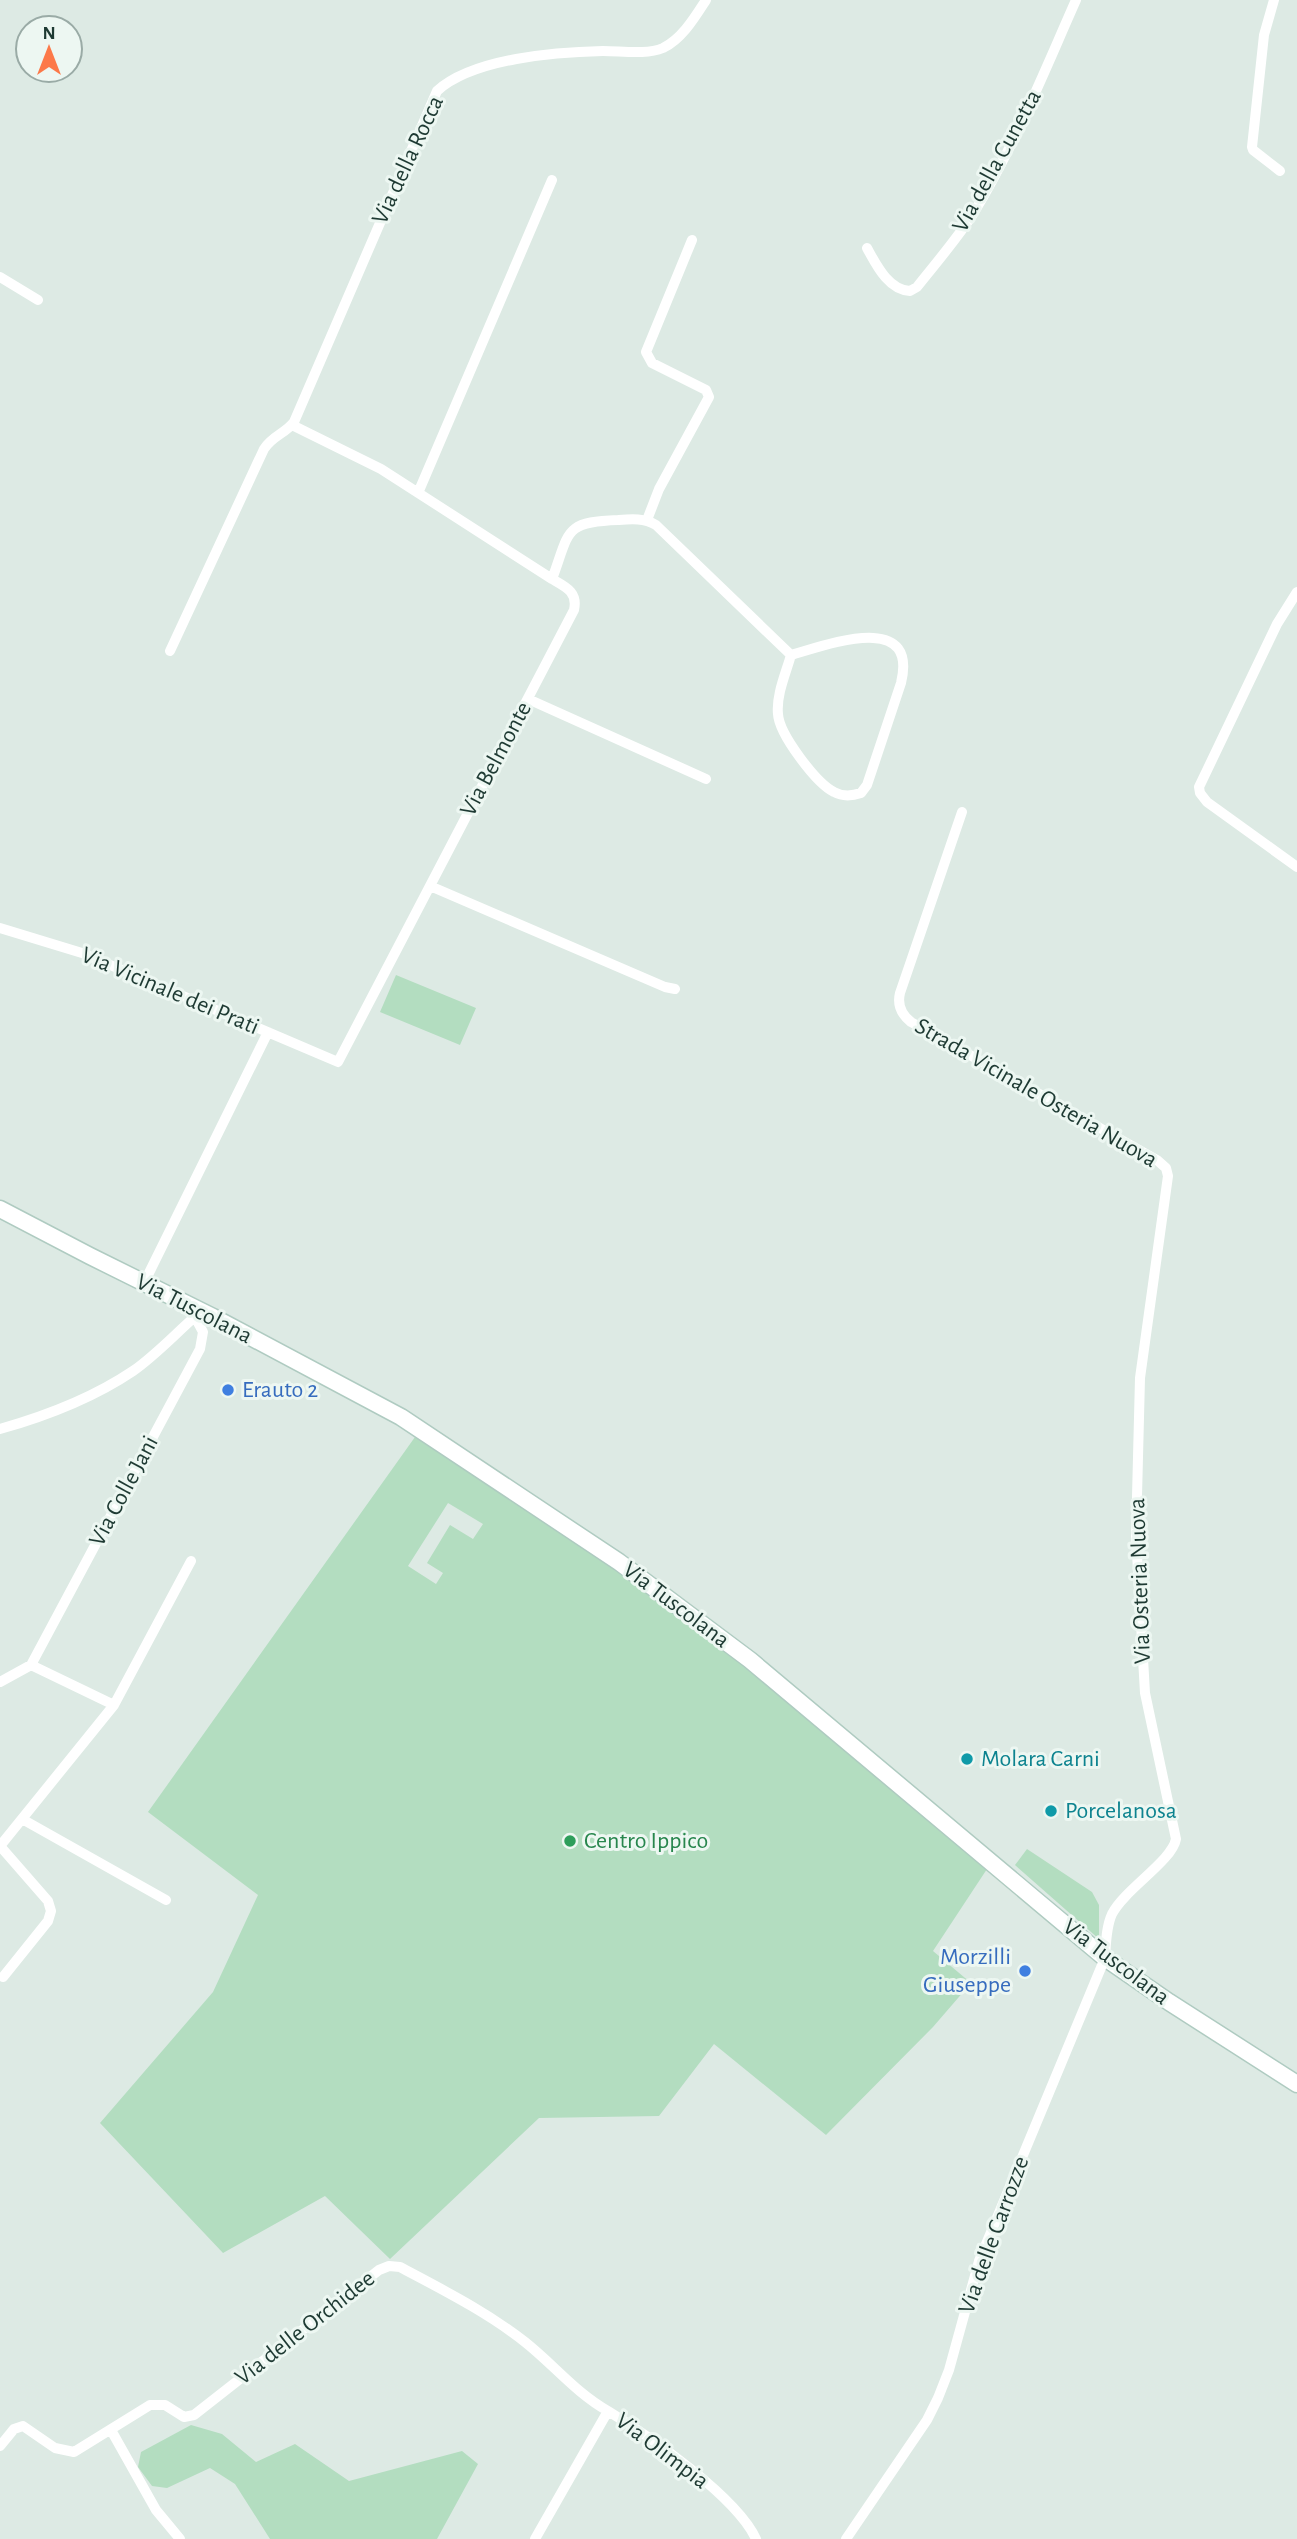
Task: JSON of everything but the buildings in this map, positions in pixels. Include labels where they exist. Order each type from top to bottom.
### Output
[{"type":"main road","name":"Via Tuscolana","points":[[0,1209],[401,1417],[619,1562],[750,1660],[1105,1958],[1169,2003],[1297,2084]]},
{"type":"street","name":"Via della Rocca","points":[[170,650],[264,449],[271,439],[292,425],[437,91],[460,77],[517,59],[661,48],[680,34],[706,0]]},
{"type":"street","name":"Via della Cunetta","points":[[867,248],[882,274],[900,289],[910,291],[917,287],[981,200],[1028,108],[1076,0]]},
{"type":"street","points":[[1274,0],[1264,35],[1252,148],[1280,171]]},
{"type":"street","points":[[418,493],[552,180]]},
{"type":"street","points":[[647,520],[659,489],[709,395],[706,390],[652,363],[646,352],[692,240]]},
{"type":"street","points":[[0,277],[38,300]]},
{"type":"street","points":[[292,425],[372,464],[552,579],[567,538],[577,526],[588,521],[647,520],[656,525],[791,655]]},
{"type":"street","name":"Via Belmonte","points":[[338,1062],[575,606],[572,591],[552,579]]},
{"type":"street","points":[[1297,592],[1277,625],[1200,782],[1200,793],[1208,802],[1297,867]]},
{"type":"street","points":[[870,637],[888,642],[900,652],[904,666],[901,683],[867,785],[860,793],[847,795],[830,790],[803,762],[783,732],[778,720],[778,707],[791,655],[854,638],[870,637]]},
{"type":"street","points":[[528,699],[706,779]]},
{"type":"street","name":"Strada Vicinale Osteria Nuova","points":[[962,812],[900,993],[901,1011],[911,1022],[1157,1160],[1166,1168],[1168,1176]]},
{"type":"street","points":[[430,886],[675,989]]},
{"type":"street","name":"Via Vicinale dei Prati","points":[[0,928],[82,953],[338,1062]]},
{"type":"street","points":[[144,1283],[268,1032]]},
{"type":"street","name":"Via Osteria Nuova","points":[[1105,1958],[1109,1924],[1115,1909],[1172,1850],[1176,1839],[1145,1693],[1136,1536],[1140,1378],[1168,1176]]},
{"type":"street","points":[[0,1429],[49,1413],[119,1380],[147,1360],[198,1314]]},
{"type":"street","name":"Via Colle Jani","points":[[31,1665],[200,1349],[203,1332],[198,1314]]},
{"type":"street","points":[[3,1977],[46,1923],[51,1910],[48,1901],[0,1846],[114,1705],[191,1561]]},
{"type":"street","points":[[0,1682],[31,1665],[114,1705]]},
{"type":"street","points":[[22,1819],[166,1900]]},
{"type":"street","name":"Via delle Carrozze","points":[[846,2539],[927,2420],[938,2399],[979,2261],[1105,1958]]},
{"type":"street","name":"Via delle Orchidee","points":[[0,2446],[14,2429],[23,2426],[55,2448],[74,2452],[153,2404],[164,2405],[184,2417],[194,2416],[379,2270],[393,2266],[455,2296],[503,2325],[533,2348],[581,2394],[608,2411]]},
{"type":"street","name":"Via Olimpia","points":[[535,2539],[608,2411],[644,2435],[719,2494],[747,2522],[756,2539]]},
{"type":"street","points":[[111,2430],[156,2510],[180,2539]]},
{"type":"green space","points":[[396,975],[476,1008],[460,1045],[380,1012]]},
{"type":"green space","name":"Centro Ippico","points":[[415,1437],[612,1565],[742,1663],[987,1869],[933,1951],[971,1983],[933,2027],[826,2135],[714,2044],[659,2116],[539,2118],[390,2259],[325,2196],[223,2253],[100,2123],[213,1992],[258,1895],[148,1812]],"holes":[[[448,1503],[483,1524],[473,1539],[450,1525],[427,1563],[443,1573],[436,1584],[408,1566]]]},
{"type":"green space","points":[[1027,1849],[1092,1892],[1099,1905],[1099,1939],[1015,1865]]},
{"type":"green space","points":[[191,2425],[222,2434],[256,2462],[295,2444],[349,2481],[462,2451],[478,2464],[437,2539],[270,2539],[235,2484],[210,2468],[167,2488],[152,2486],[138,2467],[141,2452]]},
{"type":"place","name":"Erauto 2","points":[[228,1390]]},
{"type":"place","name":"Molara Carni","points":[[967,1759]]},
{"type":"place","name":"Porcelanosa","points":[[1051,1811]]},
{"type":"place","name":"Centro Ippico","points":[[570,1841]]},
{"type":"place","name":"Morzilli Giuseppe","points":[[1025,1971]]}]
